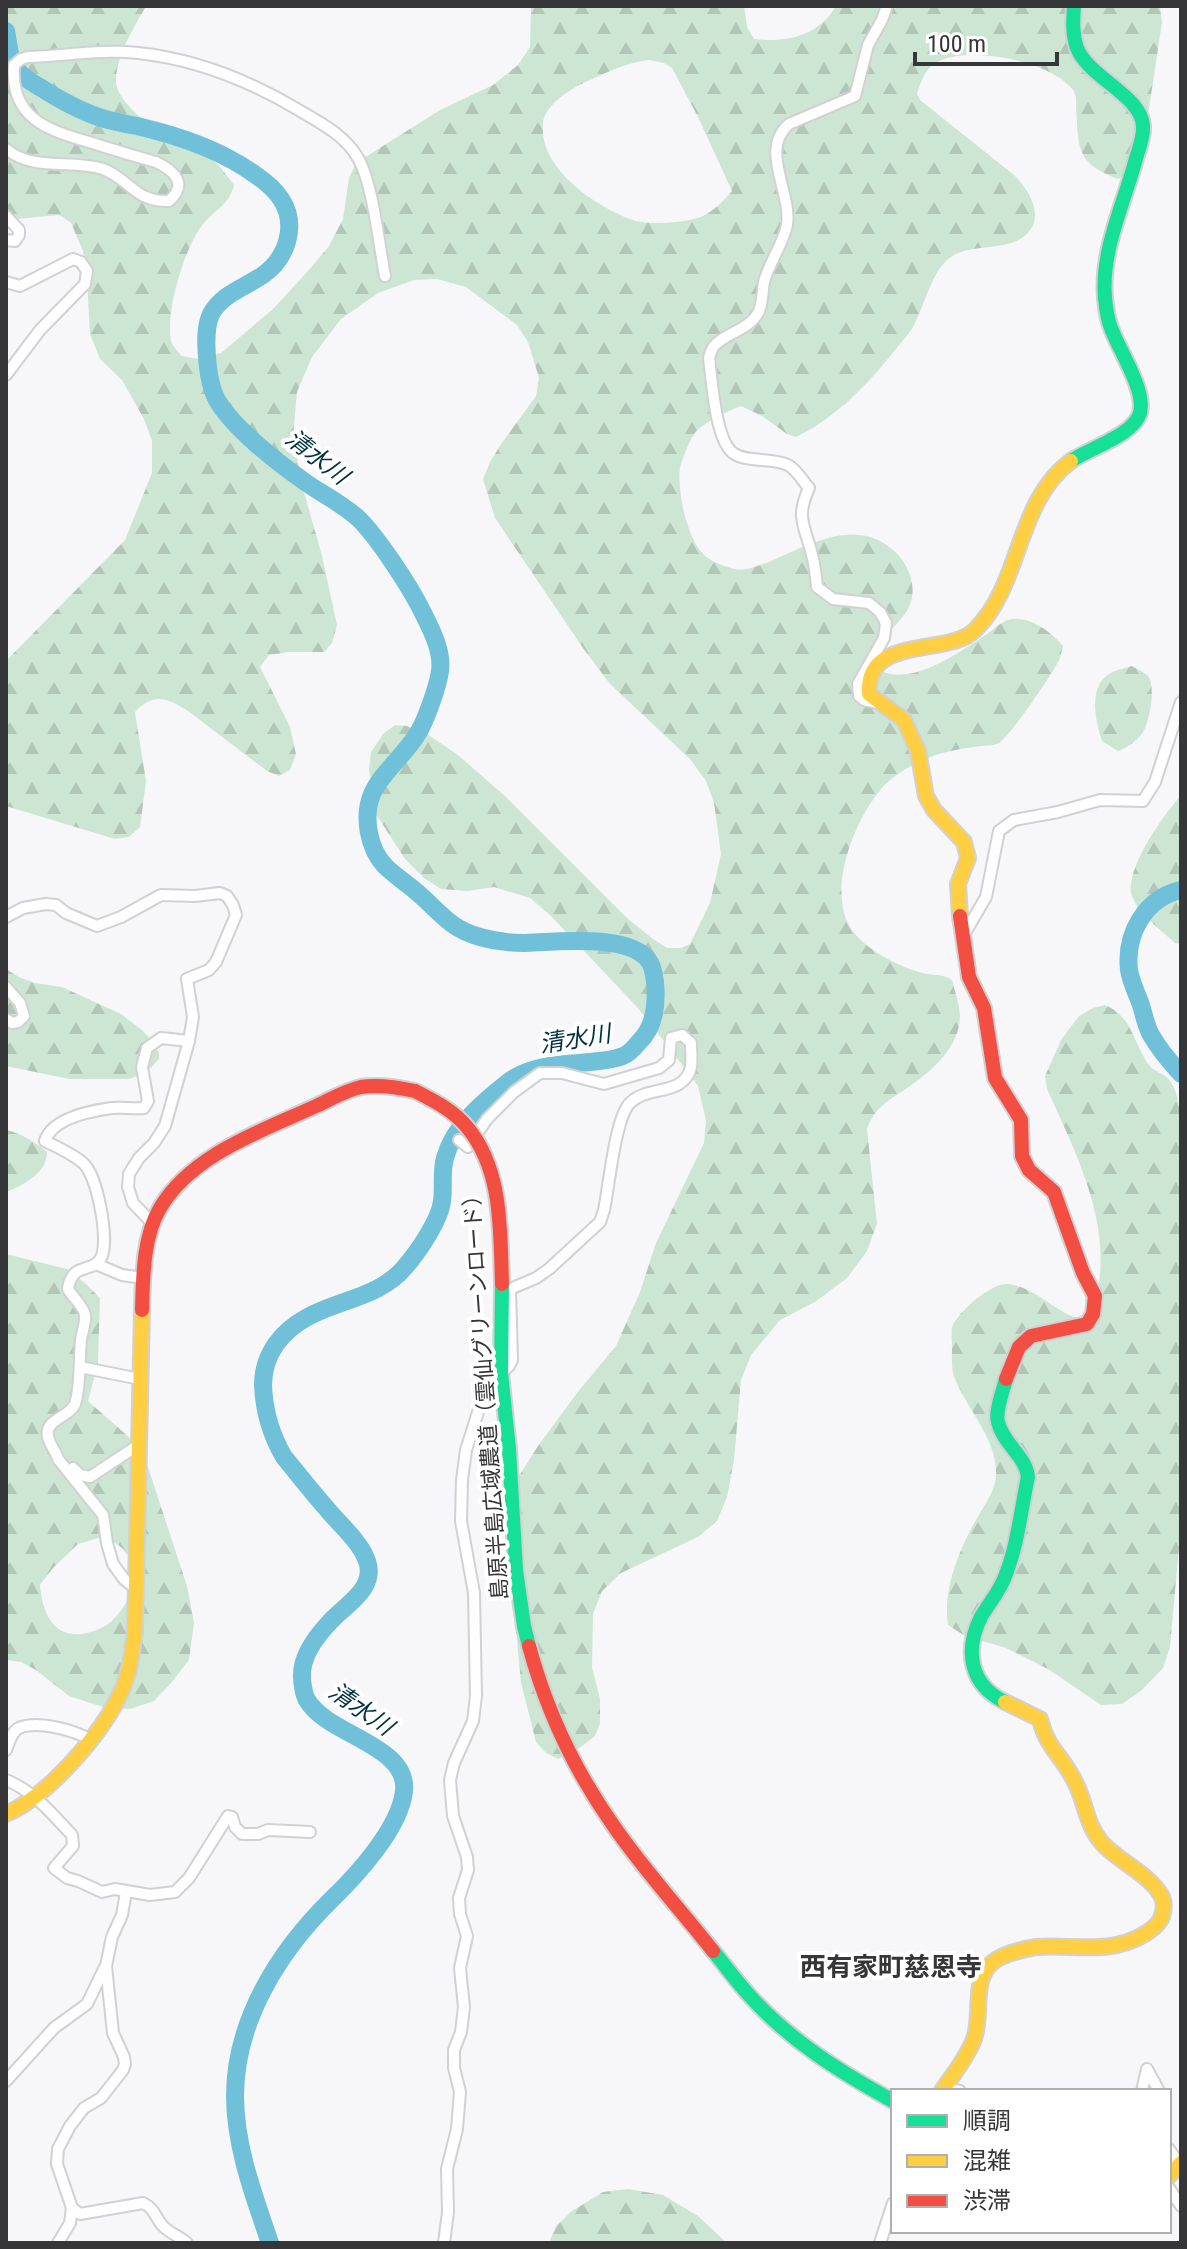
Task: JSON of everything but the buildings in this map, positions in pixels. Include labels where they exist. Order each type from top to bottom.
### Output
[{"type":"street","points":[[883,704],[859,696],[858,684],[884,638],[886,623],[880,612],[869,603],[833,599],[817,587],[813,555],[801,522],[803,502],[809,488],[790,466],[733,453],[722,436],[709,358],[714,346],[759,312],[765,280],[787,227],[777,160],[781,131],[789,124],[855,96],[868,45],[887,6]]},
{"type":"street","points":[[943,2089],[974,2040],[980,2014],[983,1972],[992,1963],[1014,1951],[1028,1948],[1115,1948],[1139,1938],[1159,1923],[1165,1909],[1161,1894],[1109,1851],[1096,1836],[1088,1823],[1082,1795],[1072,1776],[1050,1750],[1040,1719],[1028,1710],[996,1698],[979,1682],[973,1664],[973,1643],[981,1619],[1006,1576],[1028,1477],[1027,1467],[1004,1437],[997,1420],[1007,1376],[1019,1347],[1031,1336],[1087,1324],[1093,1314],[1095,1296],[1083,1273],[1054,1192],[1029,1170],[1022,1156],[1021,1120],[995,1078],[984,1008],[969,977],[962,938],[958,884],[968,858],[964,842],[926,796],[918,751],[904,720],[869,694],[869,681],[888,659],[904,650],[963,640],[978,626],[995,603],[1031,514],[1051,481],[1068,463],[1124,431],[1139,417],[1142,403],[1114,340],[1105,299],[1108,253],[1143,125],[1131,103],[1093,71],[1078,52],[1073,27],[1074,6]]},
{"type":"street","points":[[6,149],[23,160],[100,168],[144,198],[169,201],[177,194],[178,186],[176,176],[170,169],[55,132],[37,122],[24,109],[15,93],[14,65],[28,57],[138,53],[229,74],[325,125],[351,146],[368,181],[385,276]]},
{"type":"street","points":[[6,216],[19,230],[15,241],[6,240]]},
{"type":"street","points":[[6,282],[20,286],[73,259],[81,262],[87,271],[85,284],[40,330],[6,375]]},
{"type":"street","points":[[962,938],[986,897],[999,831],[1014,820],[1100,800],[1143,801],[1155,782],[1181,702]]},
{"type":"street","points":[[6,917],[23,908],[46,904],[56,905],[66,913],[97,926],[161,895],[220,893],[227,896],[233,905],[236,915],[216,962],[209,970],[187,979],[193,1017],[165,1126],[129,1174],[128,1187],[133,1203],[153,1224]]},
{"type":"street","points":[[6,987],[20,1003],[24,1016],[12,1023],[6,1019]]},
{"type":"street","points":[[444,2243],[448,2212],[447,2169],[457,2129],[460,2092],[454,2068],[454,2050],[461,2032],[464,2007],[460,1968],[467,1936],[459,1898],[468,1870],[467,1857],[453,1816],[450,1780],[454,1763],[473,1721],[476,1696],[474,1593],[461,1521],[466,1450],[486,1387],[512,1360],[510,1289],[549,1269],[600,1222],[621,1118],[629,1104],[638,1097],[675,1087],[685,1078],[691,1067],[691,1043],[682,1035],[671,1038],[669,1060],[659,1068],[604,1084],[562,1073],[540,1073],[514,1092],[487,1119],[468,1147],[459,1140]]},
{"type":"street","points":[[140,1444],[90,1477],[85,1477],[76,1472],[48,1437],[48,1429],[75,1404],[80,1367],[81,1337],[86,1318],[82,1307],[68,1289],[69,1280],[80,1269],[101,1259],[104,1227],[92,1174],[84,1163],[45,1141],[52,1128],[75,1117],[114,1108],[144,1108],[148,1101],[142,1067],[147,1048],[161,1038],[189,1041]]},
{"type":"street","name":"島原半島広域農道（雲仙グリーンロード）","points":[[6,1814],[36,1797],[89,1739],[121,1694],[130,1667],[135,1631],[143,1278],[153,1224],[161,1207],[184,1178],[202,1164],[265,1129],[355,1089],[395,1086],[415,1091],[431,1098],[460,1121],[483,1149],[499,1205],[501,1373],[516,1570],[524,1626],[536,1671],[555,1721],[588,1787],[614,1827],[770,2018],[823,2061],[891,2100]]},
{"type":"street","points":[[96,1264],[122,1275],[143,1278]]},
{"type":"street","points":[[80,1367],[140,1379]]},
{"type":"street","points":[[55,1449],[58,1459],[103,1515],[113,1564],[136,1589]]},
{"type":"street","points":[[6,1750],[18,1728],[57,1726],[89,1739]]},
{"type":"street","points":[[6,1780],[36,1797],[72,1835],[74,1840],[70,1851],[57,1863],[56,1871],[102,1892],[115,1889],[150,1895],[175,1892],[189,1878],[228,1816],[232,1817],[235,1827],[242,1834],[258,1834],[268,1830],[310,1832]]},
{"type":"street","points":[[6,2081],[54,2028],[87,2004],[106,1966],[126,1892]]},
{"type":"street","points":[[58,2243],[70,2223],[72,2208],[57,2164],[58,2149],[84,2108],[101,2098],[125,2064],[113,2033],[106,1966]]},
{"type":"street","points":[[1142,2089],[1147,2069],[1158,2089]]},
{"type":"street","points":[[72,2208],[80,2214],[143,2203],[155,2212],[165,2228],[187,2243]]},
{"type":"street","points":[[880,2243],[891,2209]]},
{"type":"green space","points":[[6,6],[146,6],[122,52],[117,71],[118,89],[129,106],[146,121],[206,154],[234,185],[226,202],[197,233],[184,262],[174,297],[171,341],[182,356],[199,359],[221,353],[273,309],[329,246],[343,219],[349,178],[356,163],[440,110],[493,85],[518,65],[530,47],[531,6],[744,6],[747,27],[754,39],[778,40],[811,31],[836,6],[1160,6],[1162,22],[1145,135],[1145,155],[1141,168],[1134,175],[1129,173],[1118,179],[1087,160],[1080,144],[1074,92],[1047,71],[1008,58],[967,55],[932,66],[920,85],[917,94],[920,100],[1019,180],[1034,207],[1031,229],[1013,242],[968,250],[947,260],[937,273],[908,334],[863,387],[825,420],[796,437],[741,406],[698,430],[682,460],[680,489],[688,527],[698,548],[717,563],[735,569],[748,568],[813,543],[845,535],[877,539],[898,555],[910,576],[913,593],[908,609],[889,633],[873,666],[886,673],[901,675],[932,667],[1008,620],[1031,622],[1063,646],[1060,658],[1041,689],[999,743],[941,753],[922,760],[887,783],[861,819],[846,859],[842,880],[846,918],[861,941],[886,958],[914,970],[952,980],[959,1008],[959,1028],[943,1057],[879,1109],[867,1129],[877,1224],[867,1251],[847,1278],[815,1302],[780,1320],[751,1355],[741,1380],[734,1460],[727,1497],[717,1521],[698,1537],[621,1573],[602,1591],[593,1614],[592,1667],[600,1699],[600,1723],[595,1736],[558,1759],[546,1753],[536,1742],[521,1683],[506,1521],[517,1479],[577,1393],[616,1346],[640,1292],[656,1243],[704,1143],[706,1121],[698,1086],[667,1045],[637,1007],[550,915],[530,898],[494,887],[468,891],[441,889],[424,878],[405,859],[376,814],[369,770],[371,752],[383,734],[395,725],[427,734],[458,755],[506,797],[627,918],[667,948],[690,944],[710,903],[721,854],[714,803],[706,781],[690,759],[610,684],[495,518],[483,479],[501,444],[536,396],[539,378],[528,342],[517,325],[466,287],[437,279],[414,280],[378,293],[341,319],[312,357],[297,392],[293,437],[337,625],[332,643],[324,652],[269,655],[260,667],[290,727],[296,754],[290,770],[279,776],[267,771],[188,711],[167,700],[155,699],[135,712],[146,781],[140,827],[129,837],[115,839],[6,806],[6,661],[125,540],[152,473],[152,441],[144,419],[122,380],[100,359],[90,334],[83,251],[71,223],[59,215],[6,220]],"holes":[[[649,60],[672,68],[732,191],[706,215],[672,222],[639,222],[603,206],[572,184],[550,155],[544,140],[543,123],[556,101],[581,84],[635,62]]]},
{"type":"green space","points":[[1132,666],[1148,676],[1150,681],[1150,712],[1140,736],[1118,751],[1102,741],[1097,723],[1096,693],[1105,677]]},
{"type":"green space","points":[[1181,795],[1181,944],[1175,943],[1139,909],[1132,896],[1131,885],[1147,843]]},
{"type":"green space","points":[[6,969],[35,983],[62,987],[121,1014],[154,1043],[159,1059],[146,1073],[129,1079],[69,1079],[6,1066]]},
{"type":"green space","points":[[1105,1005],[1127,1023],[1149,1065],[1170,1080],[1181,1121],[1181,1525],[1170,1647],[1163,1668],[1142,1690],[1122,1704],[1101,1705],[1048,1669],[1006,1648],[965,1636],[948,1625],[947,1611],[954,1568],[992,1492],[996,1476],[987,1437],[954,1376],[952,1327],[976,1299],[1004,1284],[1028,1290],[1066,1313],[1085,1320],[1093,1307],[1100,1271],[1096,1217],[1080,1164],[1047,1089],[1045,1076],[1061,1040],[1079,1016]]},
{"type":"green space","points":[[6,1130],[28,1138],[47,1152],[39,1172],[6,1192]]},
{"type":"green space","points":[[6,1254],[67,1269],[100,1298],[98,1363],[88,1401],[131,1439],[148,1467],[187,1586],[194,1623],[189,1660],[154,1701],[130,1709],[103,1707],[69,1696],[36,1670],[21,1662],[6,1660]],"holes":[[[102,1537],[117,1544],[127,1554],[137,1582],[119,1613],[109,1623],[89,1633],[66,1633],[51,1621],[45,1611],[40,1585],[78,1544]]]},
{"type":"green space","points":[[628,2189],[663,2195],[698,2216],[727,2243],[549,2243],[556,2226],[572,2211],[603,2192]]},
{"type":"waterway","name":"清水川","points":[[6,31],[13,63],[32,82],[89,114],[185,139],[215,151],[267,184],[286,209],[289,230],[278,260],[263,275],[227,296],[211,314],[206,336],[209,373],[217,400],[245,433],[294,474],[367,527],[409,587],[435,639],[440,655],[440,671],[428,712],[418,733],[381,779],[369,803],[369,832],[379,859],[460,929],[491,940],[512,943],[590,941],[626,946],[649,961],[655,982],[652,1022],[627,1054],[526,1072],[507,1083],[479,1107],[449,1147],[444,1163],[440,1209],[428,1236],[405,1267],[376,1289],[305,1318],[276,1344],[266,1363],[263,1385],[265,1404],[279,1449],[360,1547],[369,1571],[357,1597],[328,1624],[310,1648],[302,1670],[305,1695],[317,1712],[331,1723],[381,1751],[394,1762],[402,1775],[404,1791],[395,1820],[376,1850],[312,1920],[278,1965],[252,2014],[243,2041],[235,2096],[238,2133],[246,2171],[270,2243]]},
{"type":"waterway","points":[[1181,890],[1168,894],[1148,909],[1134,931],[1129,957],[1131,979],[1149,1032],[1181,1074]]},
{"type":"traffic: fast","points":[[1071,461],[1121,434],[1136,421],[1140,413],[1136,382],[1109,320],[1105,280],[1114,229],[1143,130],[1134,105],[1083,59],[1074,32],[1074,6]]},
{"type":"traffic: fast","points":[[502,1284],[501,1373],[516,1570],[529,1646]]},
{"type":"traffic: fast","points":[[1005,1702],[984,1686],[978,1677],[972,1654],[981,1617],[1001,1586],[1010,1562],[1028,1477],[998,1422],[998,1407],[1006,1379]]},
{"type":"traffic: fast","points":[[713,1951],[764,2011],[798,2041],[891,2100]]},
{"type":"traffic: slow","points":[[960,916],[958,884],[968,858],[964,842],[934,810],[926,796],[918,751],[904,720],[869,694],[871,675],[880,662],[894,655],[963,638],[975,630],[1002,590],[1039,498],[1053,478],[1071,461]]},
{"type":"traffic: slow","points":[[6,1814],[39,1793],[72,1762],[112,1709],[129,1670],[135,1631],[142,1310]]},
{"type":"traffic: slow","points":[[943,2089],[974,2039],[981,1983],[991,1964],[1001,1957],[1036,1947],[1104,1947],[1130,1941],[1155,1926],[1161,1919],[1164,1904],[1156,1887],[1109,1850],[1097,1836],[1075,1782],[1046,1737],[1040,1719],[1005,1702]]},
{"type":"traffic: slow","points":[[1171,2174],[1181,2163]]},
{"type":"traffic: jam","points":[[960,916],[969,977],[984,1008],[995,1078],[1021,1120],[1022,1156],[1029,1170],[1054,1192],[1083,1273],[1095,1296],[1093,1314],[1087,1324],[1031,1336],[1019,1347],[1006,1379]]},
{"type":"traffic: jam","points":[[142,1310],[145,1258],[154,1219],[174,1189],[190,1173],[251,1135],[349,1091],[374,1086],[415,1091]]},
{"type":"traffic: jam","points":[[415,1091],[456,1116],[479,1144],[497,1202],[502,1284]]},
{"type":"traffic: jam","points":[[529,1646],[553,1716],[586,1783],[637,1857],[713,1951]]},
{"type":"district","name":"西有家町慈恩寺","points":[[891,1967]]}]
